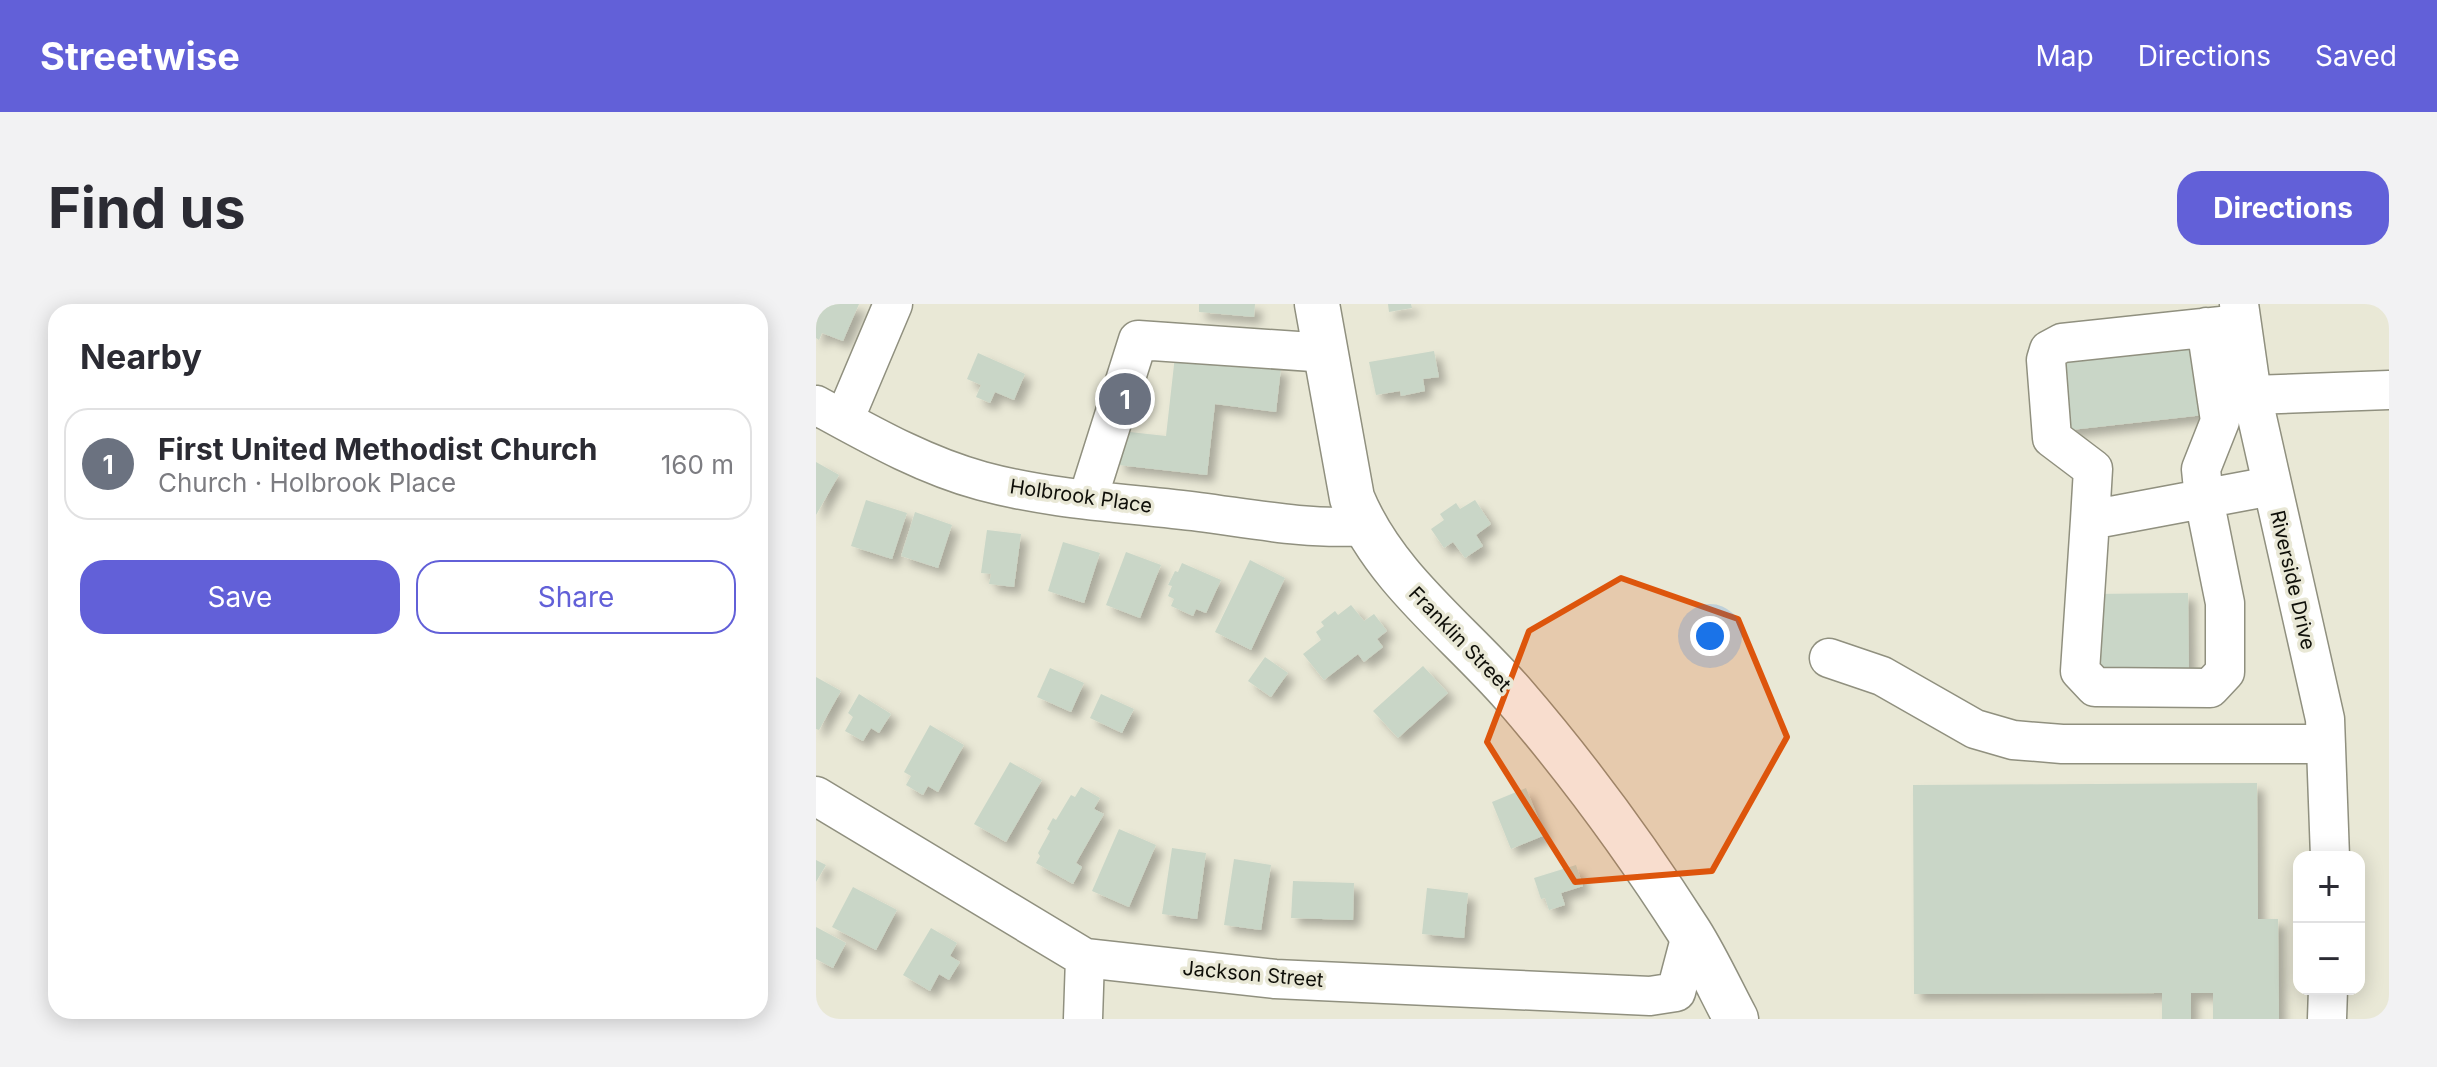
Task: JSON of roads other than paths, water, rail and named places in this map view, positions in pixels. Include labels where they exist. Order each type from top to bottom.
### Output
[{"type":"main road","name":"Franklin Street","points":[[1317,304],[1352,498],[1363,526],[1402,578],[1511,692],[1576,770],[1691,935],[1736,1019]]},
{"type":"street","points":[[830,412],[893,304]]},
{"type":"street","points":[[2229,318],[2220,421],[2201,469],[2225,603],[2225,672],[2210,688],[2095,687],[2080,671],[2093,469],[2052,438],[2046,360],[2049,350],[2062,343],[2229,318]]},
{"type":"street","name":"Riverside Drive","points":[[2229,318],[2252,395],[2325,719],[2330,851]]},
{"type":"street","points":[[1088,498],[1138,340],[1327,353]]},
{"type":"street","points":[[2252,395],[2389,390]]},
{"type":"street","name":"Holbrook Place","points":[[830,412],[911,455],[981,481],[1034,492],[1335,528],[1363,526]]},
{"type":"street","points":[[2090,520],[2272,486]]},
{"type":"street","points":[[1829,658],[1882,676],[1975,729],[2013,740],[2062,744],[2326,744]]},
{"type":"street","name":"Jackson Street","points":[[816,796],[1085,958],[1275,979],[1650,996],[1680,1006],[1691,935]]},
{"type":"street","points":[[1083,1019],[1085,958]]},
{"type":"street","points":[[2327,1019],[2328,995]]},
{"type":"place","name":"First United Methodist Church","points":[[1125,399]]}]
